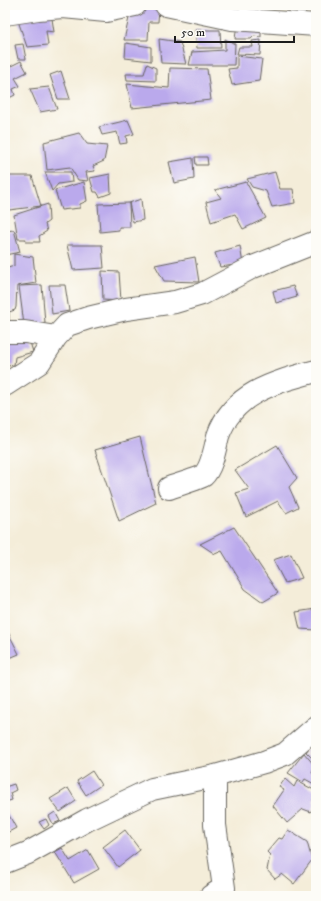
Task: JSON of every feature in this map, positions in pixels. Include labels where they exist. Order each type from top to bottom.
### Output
[{"type":"street","points":[[5,14],[63,6],[106,11],[135,5]]},
{"type":"street","points":[[166,5],[232,19],[316,25]]},
{"type":"street","points":[[5,385],[39,363],[56,337],[67,325],[88,318],[175,302],[202,294],[253,267],[316,242]]},
{"type":"street","points":[[5,332],[25,332],[56,337]]},
{"type":"street","points":[[169,488],[203,477],[208,468],[223,423],[242,401],[275,382],[316,371]]},
{"type":"street","points":[[5,862],[28,853],[87,820],[152,789],[215,776],[264,762],[285,754],[316,727]]},
{"type":"street","points":[[215,776],[215,825],[221,893]]},
{"type":"building","points":[[131,9],[159,9],[158,22],[149,22],[148,40],[124,40]]},
{"type":"building","points":[[51,12],[54,32],[46,31],[48,45],[27,47],[16,15]]},
{"type":"building","points":[[237,24],[261,24],[261,37],[254,36],[251,39],[235,39]]},
{"type":"building","points":[[195,30],[220,30],[221,48],[197,48]]},
{"type":"building","points":[[159,39],[180,42],[186,64],[161,63]]},
{"type":"building","points":[[225,39],[235,44],[234,65],[189,65],[192,52],[225,50]]},
{"type":"building","points":[[261,40],[260,55],[237,54],[239,47],[253,47],[252,41]]},
{"type":"building","points":[[126,43],[151,47],[151,61],[125,58]]},
{"type":"building","points":[[23,44],[26,59],[18,59],[15,45]]},
{"type":"building","points":[[237,56],[262,59],[259,81],[232,85],[228,69],[237,68]]},
{"type":"building","points":[[21,61],[27,72],[15,78],[20,86],[13,89],[15,95],[7,99],[5,69]]},
{"type":"building","points":[[147,64],[156,68],[156,81],[127,80],[126,74],[144,74]]},
{"type":"building","points":[[170,68],[207,69],[211,100],[132,108],[127,84],[169,88]]},
{"type":"building","points":[[61,71],[70,99],[58,99],[50,75]]},
{"type":"building","points":[[49,87],[57,109],[40,112],[30,89]]},
{"type":"building","points":[[128,120],[134,134],[126,136],[127,143],[120,144],[117,132],[102,135],[99,127]]},
{"type":"building","points":[[79,133],[87,144],[107,146],[104,161],[93,166],[95,171],[86,172],[88,181],[78,180],[70,167],[47,170],[44,142]]},
{"type":"building","points":[[195,157],[207,157],[208,165],[196,165]]},
{"type":"building","points":[[193,158],[194,179],[174,183],[169,162]]},
{"type":"building","points":[[45,172],[71,172],[72,182],[58,184],[52,191]]},
{"type":"building","points":[[275,172],[280,189],[293,189],[295,203],[272,207],[266,191],[252,187],[247,179]]},
{"type":"building","points":[[110,174],[111,193],[100,197],[97,192],[94,192],[90,178]]},
{"type":"building","points":[[5,176],[32,176],[41,206],[9,210],[5,201]]},
{"type":"building","points":[[84,182],[87,201],[80,204],[80,208],[61,210],[55,190]]},
{"type":"building","points":[[246,182],[266,218],[243,229],[235,214],[211,222],[206,202],[221,198],[215,190]]},
{"type":"building","points":[[141,199],[143,220],[133,222],[129,203]]},
{"type":"building","points":[[129,203],[130,227],[119,227],[119,230],[100,232],[98,204]]},
{"type":"building","points":[[48,204],[49,221],[45,224],[47,231],[39,236],[40,242],[25,242],[26,239],[18,239],[14,215]]},
{"type":"building","points":[[14,230],[20,252],[5,255],[5,231]]},
{"type":"building","points":[[67,245],[102,245],[104,268],[73,270]]},
{"type":"building","points":[[240,246],[243,264],[220,267],[215,253]]},
{"type":"building","points":[[14,254],[33,257],[36,283],[17,286],[16,307],[15,310],[9,312],[9,327],[5,327],[5,260],[8,268],[14,266]]},
{"type":"building","points":[[195,257],[199,282],[164,281],[155,265]]},
{"type":"building","points":[[102,271],[119,272],[121,301],[103,300]]},
{"type":"building","points":[[42,285],[45,323],[24,325],[19,286]]},
{"type":"building","points":[[49,285],[65,285],[69,311],[52,314]]},
{"type":"building","points":[[293,286],[297,297],[276,303],[273,291]]},
{"type":"building","points":[[29,339],[33,352],[15,357],[14,365],[8,366],[5,343]]},
{"type":"building","points":[[140,437],[156,503],[119,521],[95,450]]},
{"type":"building","points":[[277,445],[297,478],[289,487],[298,507],[286,513],[278,501],[246,517],[236,493],[249,489],[235,470]]},
{"type":"building","points":[[234,527],[278,593],[263,602],[245,589],[222,551],[215,554],[200,544]]},
{"type":"building","points":[[291,554],[302,578],[285,583],[273,560]]},
{"type":"building","points":[[316,609],[316,630],[300,629],[296,612]]},
{"type":"building","points":[[8,632],[19,654],[5,660],[5,633]]},
{"type":"building","points":[[316,738],[316,762],[306,752]]},
{"type":"building","points":[[304,753],[315,766],[312,773],[316,775],[316,785],[305,779],[303,782],[288,773]]},
{"type":"building","points":[[92,771],[101,785],[86,795],[77,781]]},
{"type":"building","points":[[285,779],[294,787],[297,781],[316,791],[313,801],[315,803],[311,812],[303,809],[287,823],[273,806],[284,790],[279,787]]},
{"type":"building","points":[[14,784],[16,790],[10,793],[12,800],[5,802],[5,787]]},
{"type":"building","points":[[68,788],[76,801],[60,812],[50,799]]},
{"type":"building","points":[[5,808],[16,828],[5,834]]},
{"type":"building","points":[[55,812],[60,821],[53,824],[49,816]]},
{"type":"building","points":[[46,819],[49,825],[44,829],[39,822]]},
{"type":"building","points":[[125,830],[140,850],[118,867],[103,847]]},
{"type":"building","points":[[288,830],[307,842],[312,860],[294,884],[282,874],[275,879],[267,870],[270,855],[267,852],[279,838],[282,839]]},
{"type":"building","points":[[62,848],[70,861],[88,850],[99,869],[74,883],[55,852]]}]
